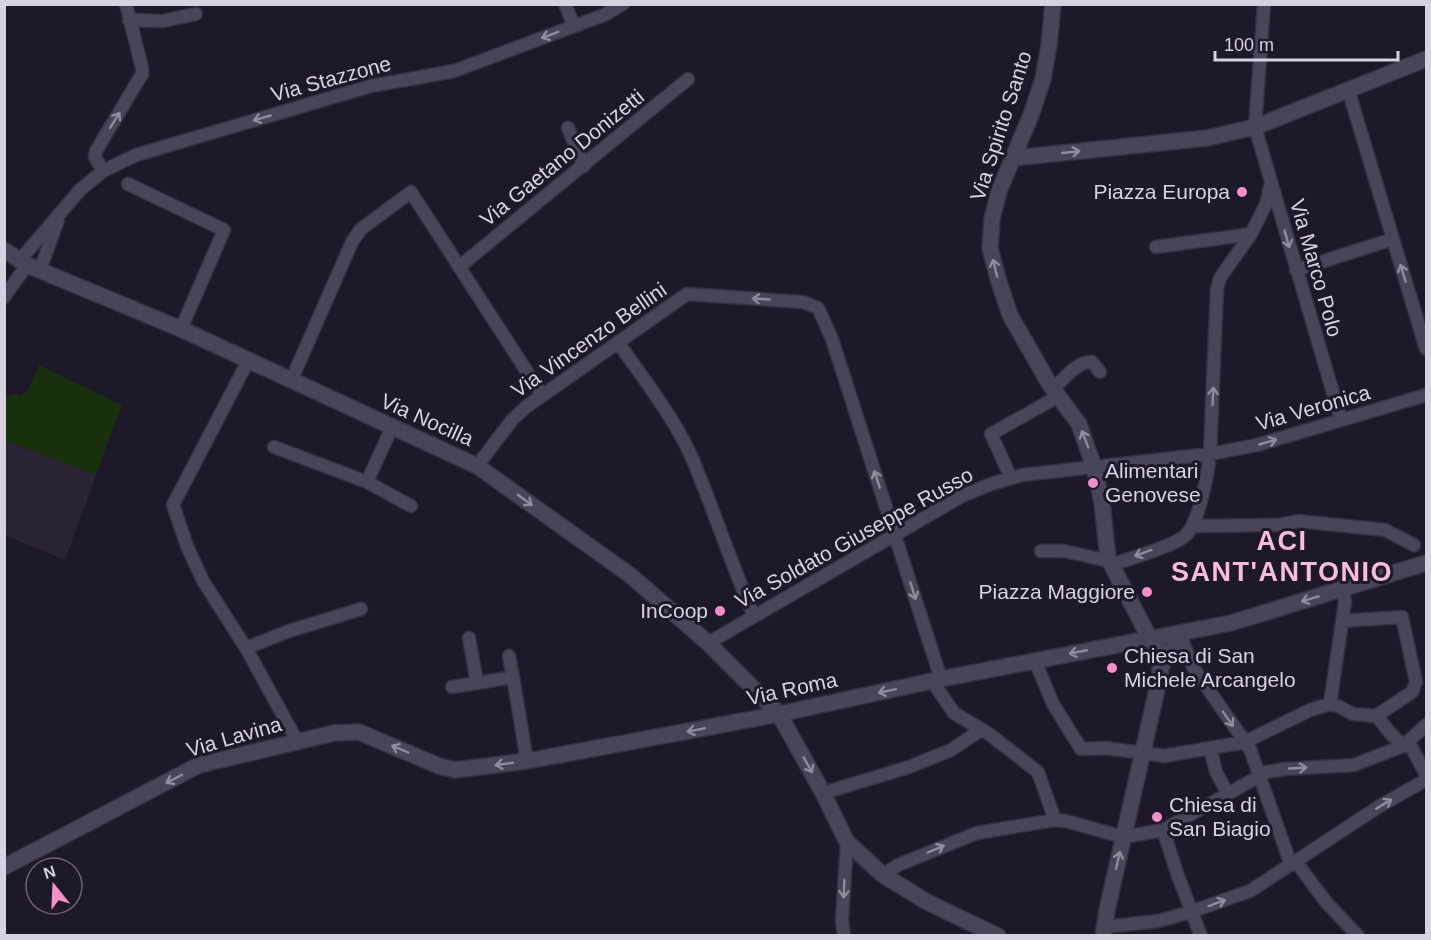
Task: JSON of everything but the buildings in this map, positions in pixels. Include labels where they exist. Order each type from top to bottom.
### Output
[{"type":"street","points":[[103,171],[94,157],[96,151],[142,74],[126,4]]},
{"type":"street","points":[[565,4],[574,26]]},
{"type":"street","name":"Via Stazzone","points":[[29,265],[62,211],[80,190],[103,171],[136,154],[371,86],[454,71],[604,15],[623,4]]},
{"type":"street","name":"Via Spirito Santo","points":[[1053,4],[1043,79],[1031,115],[999,191],[992,219],[990,248],[1010,315],[1056,393],[1079,424],[1094,467],[1102,502],[1109,561]]},
{"type":"street","points":[[1255,127],[1264,4]]},
{"type":"street","points":[[129,20],[162,21],[196,14]]},
{"type":"street","points":[[1013,158],[1207,138],[1255,127],[1426,59]]},
{"type":"street","name":"Via Gaetano Donizetti","points":[[459,267],[688,79]]},
{"type":"street","points":[[1348,89],[1393,239],[1420,308],[1426,349]]},
{"type":"street","name":"Via Marco Polo","points":[[1255,127],[1341,420]]},
{"type":"street","points":[[568,128],[584,166]]},
{"type":"street","points":[[1041,551],[1064,551],[1109,561],[1174,542],[1185,536],[1193,526],[1208,474],[1217,289],[1220,278],[1251,234],[1267,202],[1271,182]]},
{"type":"street","points":[[128,184],[224,230],[181,329]]},
{"type":"street","points":[[291,381],[352,242],[361,229],[411,192],[542,395]]},
{"type":"street","points":[[4,297],[29,265],[62,211]]},
{"type":"street","points":[[1156,247],[1251,234]]},
{"type":"street","points":[[1296,270],[1393,239]]},
{"type":"street","name":"Via Nocilla","points":[[4,250],[29,265],[181,329],[477,466],[630,575],[708,643],[778,714],[824,792],[847,842]]},
{"type":"street","name":"Via Vincenzo Bellini","points":[[477,466],[512,420],[542,395],[687,294],[803,303],[818,308],[832,339],[895,535]]},
{"type":"street","points":[[618,342],[675,427],[691,457],[754,616]]},
{"type":"street","points":[[248,361],[173,505],[187,546],[203,580],[246,648],[297,741]]},
{"type":"street","points":[[1011,478],[991,434],[1056,393],[1078,366],[1085,362],[1092,362],[1100,372]]},
{"type":"street","name":"Via Veronica","points":[[1094,467],[1210,454],[1257,445],[1426,395]]},
{"type":"street","points":[[367,482],[392,427]]},
{"type":"street","points":[[274,447],[367,482],[411,506]]},
{"type":"street","name":"Via Soldato Giuseppe Russo","points":[[708,643],[962,496],[1022,475],[1094,467]]},
{"type":"street","points":[[1193,526],[1278,525],[1299,522],[1385,530],[1414,546]]},
{"type":"street","points":[[895,535],[937,680],[954,713],[1024,759],[1038,772],[1055,820]]},
{"type":"street","points":[[1109,561],[1143,640],[1155,642],[1160,650],[1160,676]]},
{"type":"street","name":"Via Roma","points":[[455,770],[526,761],[778,714],[1035,660],[1143,640],[1184,643],[1231,623],[1426,563]]},
{"type":"street","points":[[1330,704],[1345,602],[1343,589]]},
{"type":"street","points":[[246,648],[288,631],[361,609]]},
{"type":"street","points":[[1035,660],[1049,695],[1081,749],[1106,748],[1164,756],[1245,742],[1330,704],[1353,714],[1376,716],[1412,692],[1416,687],[1416,682],[1402,617],[1342,621]]},
{"type":"street","points":[[469,638],[477,683]]},
{"type":"street","points":[[1358,936],[1294,863],[1272,816],[1261,776],[1250,749],[1194,669],[1184,643],[1176,643],[1171,648],[1160,676],[1123,837],[1108,926],[1158,921],[1250,891],[1294,863],[1383,804],[1426,780]]},
{"type":"street","points":[[509,656],[526,761]]},
{"type":"street","points":[[452,687],[513,677]]},
{"type":"street","points":[[1376,716],[1403,746],[1412,748],[1426,775]]},
{"type":"street","points":[[883,874],[898,865],[976,833],[1055,820],[1123,837],[1163,830],[1267,772],[1354,765],[1403,746],[1426,725]]},
{"type":"street","points":[[824,792],[909,767],[951,750],[981,730]]},
{"type":"street","name":"Via Lavina","points":[[4,867],[199,765],[334,733],[359,732],[439,766],[455,770]]},
{"type":"street","points":[[1210,748],[1216,772],[1228,794]]},
{"type":"street","points":[[1163,830],[1201,936]]},
{"type":"street","points":[[847,842],[883,874],[927,902],[998,936]]},
{"type":"street","points":[[844,936],[843,885],[847,842]]},
{"type":"shaded area","points":[[4,440],[96,475],[65,560],[5,535]]},
{"type":"green space","points":[[39,365],[122,405],[96,475],[5,440],[5,395],[7,397],[17,393],[21,396],[28,390]]},
{"type":"place","name":"Piazza Europa","points":[[1242,192]]},
{"type":"place","name":"Alimentari Genovese","points":[[1093,483]]},
{"type":"place","name":"Piazza Maggiore","points":[[1147,592]]},
{"type":"place","name":"InCoop","points":[[720,611]]},
{"type":"place","name":"Chiesa di San Michele Arcangelo","points":[[1112,668]]},
{"type":"place","name":"Chiesa di San Biagio","points":[[1157,817]]},
{"type":"district","name":"ACI SANT'ANTONIO","points":[[1282,556]]}]
